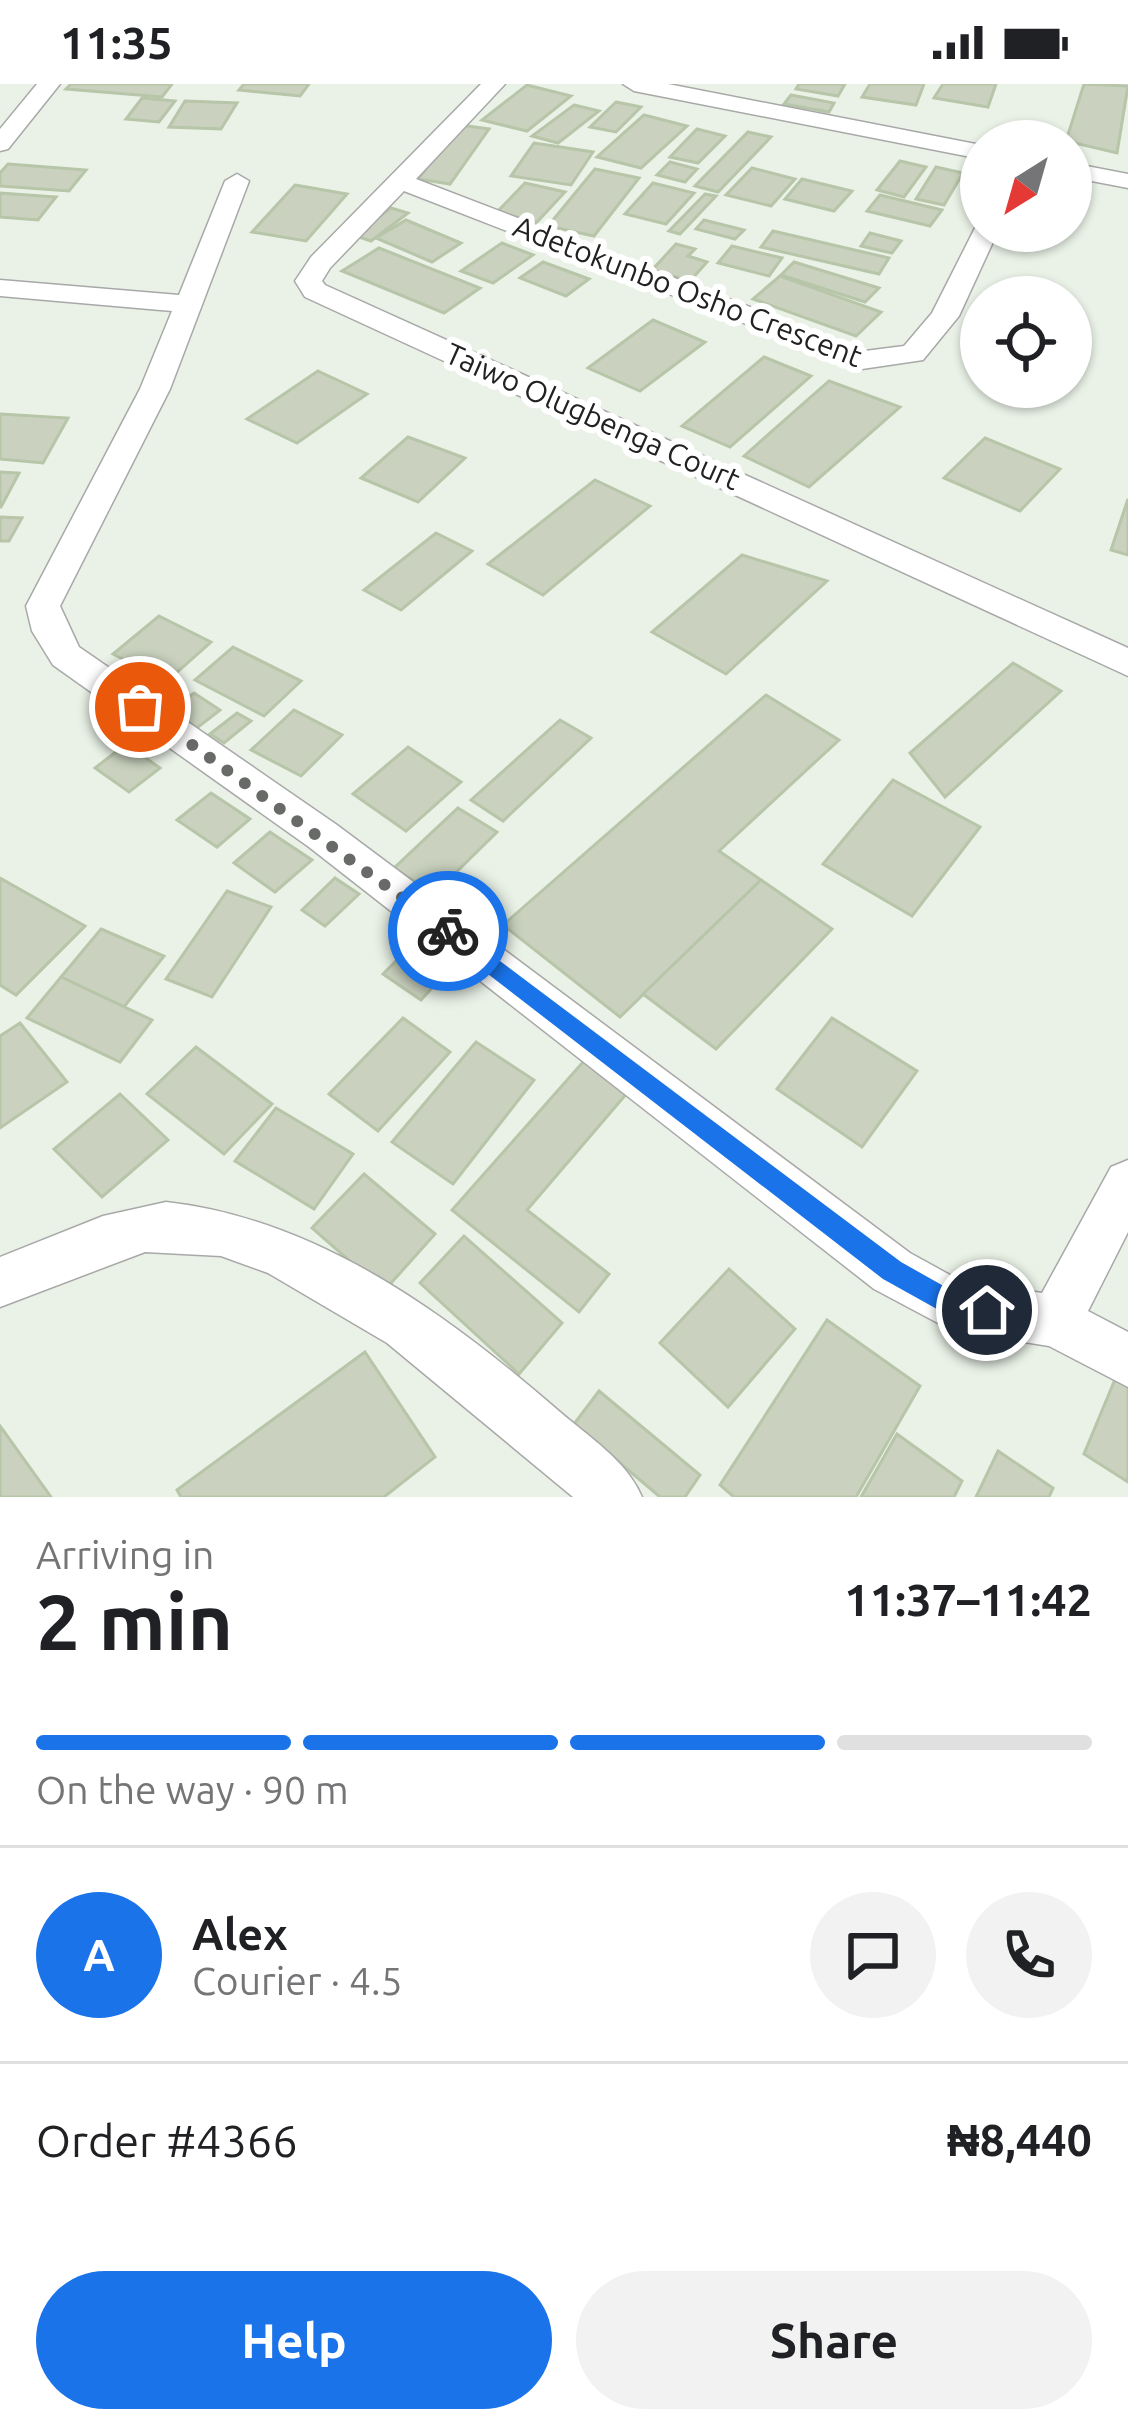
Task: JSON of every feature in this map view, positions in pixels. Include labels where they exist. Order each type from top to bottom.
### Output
[{"type":"street","points":[[0,144],[50,84]]},
{"type":"street","name":"Taiwo Olugbenga Court","points":[[494,84],[320,263],[308,281],[315,291],[1128,663]]},
{"type":"street","points":[[634,84],[960,148]]},
{"type":"street","points":[[1092,174],[1128,181]]},
{"type":"street","name":"Adetokunbo Osho Crescent","points":[[397,180],[862,360],[885,362],[913,354],[945,316],[975,252]]},
{"type":"street","points":[[237,181],[155,389],[44,606],[50,632],[66,656],[323,836],[892,1270],[953,1305],[1055,1321],[1128,1360]]},
{"type":"street","points":[[0,288],[192,304]]},
{"type":"street","points":[[1055,1321],[1128,1183]]},
{"type":"street","points":[[0,1282],[122,1236],[166,1226],[248,1240],[344,1282],[394,1315],[614,1497]]},
{"type":"building","points":[[71,84],[172,84],[162,97],[66,89]]},
{"type":"building","points":[[244,84],[309,84],[300,96],[239,90]]},
{"type":"building","points":[[799,84],[845,84],[838,96],[796,89]]},
{"type":"building","points":[[870,84],[924,84],[916,105],[862,97]]},
{"type":"building","points":[[943,84],[996,84],[988,107],[934,98]]},
{"type":"building","points":[[1084,84],[1128,86],[1117,153],[1092,147],[1092,120],[1073,120]]},
{"type":"building","points":[[527,85],[571,96],[527,131],[482,120]]},
{"type":"building","points":[[791,95],[834,103],[829,112],[784,104]]},
{"type":"building","points":[[142,98],[175,101],[159,122],[126,119]]},
{"type":"building","points":[[185,101],[237,103],[221,129],[169,127]]},
{"type":"building","points":[[616,102],[641,107],[616,132],[590,127]]},
{"type":"building","points":[[574,105],[599,111],[558,143],[532,136]]},
{"type":"building","points":[[644,115],[687,126],[641,168],[597,157]]},
{"type":"building","points":[[460,125],[489,129],[450,184],[418,179]]},
{"type":"building","points":[[697,129],[725,136],[698,163],[670,157]]},
{"type":"building","points":[[748,132],[771,137],[718,192],[695,186]]},
{"type":"building","points":[[534,143],[593,152],[571,185],[511,176]]},
{"type":"building","points":[[900,161],[926,167],[904,197],[877,190]]},
{"type":"building","points":[[670,162],[697,169],[685,182],[657,175]]},
{"type":"building","points":[[8,164],[86,170],[69,191],[0,186],[0,173]]},
{"type":"building","points":[[936,167],[960,172],[944,205],[916,199]]},
{"type":"building","points":[[752,168],[795,179],[771,206],[726,195]]},
{"type":"building","points":[[595,169],[639,178],[594,236],[548,226]]},
{"type":"building","points":[[802,179],[852,191],[834,211],[785,199]]},
{"type":"building","points":[[525,183],[565,192],[537,222],[497,212]]},
{"type":"building","points":[[653,183],[694,193],[666,224],[625,214]]},
{"type":"building","points":[[295,185],[347,194],[306,241],[252,232]]},
{"type":"building","points":[[0,193],[56,197],[38,220],[0,217]]},
{"type":"building","points":[[705,194],[716,196],[680,234],[669,231]]},
{"type":"building","points":[[880,195],[942,210],[930,226],[867,211]]},
{"type":"building","points":[[391,208],[408,213],[371,241],[353,235]]},
{"type":"building","points":[[406,220],[461,243],[432,262],[376,238]]},
{"type":"building","points":[[704,220],[744,230],[735,239],[696,229]]},
{"type":"building","points":[[773,231],[889,258],[879,274],[761,247]]},
{"type":"building","points":[[870,233],[901,241],[892,253],[861,246]]},
{"type":"building","points":[[502,243],[533,255],[493,283],[461,271]]},
{"type":"building","points":[[676,244],[695,249],[688,256],[707,262],[690,281],[652,270]]},
{"type":"building","points":[[732,246],[782,258],[769,276],[718,263]]},
{"type":"building","points":[[379,248],[480,288],[444,313],[342,271]]},
{"type":"building","points":[[543,262],[589,279],[566,296],[520,278]]},
{"type":"building","points":[[794,262],[879,288],[865,302],[781,275]]},
{"type":"building","points":[[780,276],[881,312],[856,336],[753,299]]},
{"type":"building","points":[[653,320],[705,342],[640,391],[588,368]]},
{"type":"building","points":[[764,357],[811,376],[730,447],[682,426]]},
{"type":"building","points":[[318,371],[367,394],[297,443],[247,419]]},
{"type":"building","points":[[829,381],[900,407],[809,487],[744,456]]},
{"type":"building","points":[[0,414],[68,418],[43,463],[0,459]]},
{"type":"building","points":[[408,437],[465,458],[418,502],[361,478]]},
{"type":"building","points":[[985,438],[1060,469],[1020,511],[944,478]]},
{"type":"building","points":[[0,472],[19,473],[1,507],[0,507]]},
{"type":"building","points":[[595,480],[650,506],[543,595],[488,564]]},
{"type":"building","points":[[1128,499],[1128,555],[1111,550]]},
{"type":"building","points":[[0,517],[22,518],[9,541],[0,541]]},
{"type":"building","points":[[436,533],[472,551],[401,610],[364,590]]},
{"type":"building","points":[[742,555],[827,581],[726,674],[652,632]]},
{"type":"building","points":[[159,616],[211,642],[166,682],[113,654]]},
{"type":"building","points":[[233,647],[301,681],[264,716],[195,680]]},
{"type":"building","points":[[1013,663],[1061,691],[945,797],[910,753]]},
{"type":"building","points":[[194,693],[220,710],[197,728],[171,710]]},
{"type":"building","points":[[766,695],[839,740],[719,851],[761,880],[620,1017],[503,925]]},
{"type":"building","points":[[294,710],[342,735],[301,776],[251,750]]},
{"type":"building","points":[[237,713],[251,721],[224,743],[210,734]]},
{"type":"building","points":[[560,720],[591,738],[503,821],[471,800]]},
{"type":"building","points":[[126,744],[160,768],[129,792],[95,768]]},
{"type":"building","points":[[408,747],[461,782],[406,831],[353,794]]},
{"type":"building","points":[[893,780],[980,827],[912,916],[823,864]]},
{"type":"building","points":[[211,793],[250,819],[217,847],[177,820]]},
{"type":"building","points":[[458,808],[497,832],[434,894],[394,868]]},
{"type":"building","points":[[270,832],[312,860],[275,892],[234,863]]},
{"type":"building","points":[[0,878],[85,926],[16,995],[0,985]]},
{"type":"building","points":[[335,878],[359,894],[325,926],[302,910]]},
{"type":"building","points":[[761,880],[832,929],[716,1049],[643,994]]},
{"type":"building","points":[[227,891],[271,907],[212,997],[166,979]]},
{"type":"building","points":[[101,929],[164,956],[124,1007],[61,977]]},
{"type":"building","points":[[417,940],[453,965],[421,1000],[383,974]]},
{"type":"building","points":[[61,977],[152,1020],[120,1062],[27,1018]]},
{"type":"building","points":[[403,1018],[450,1052],[378,1131],[329,1094]]},
{"type":"building","points":[[832,1018],[917,1071],[862,1147],[777,1089]]},
{"type":"building","points":[[20,1023],[67,1082],[0,1128],[0,1036]]},
{"type":"building","points":[[476,1042],[534,1080],[453,1184],[392,1142]]},
{"type":"building","points":[[196,1047],[272,1104],[224,1154],[147,1094]]},
{"type":"building","points":[[584,1061],[628,1092],[527,1210],[609,1274],[579,1312],[452,1210]]},
{"type":"building","points":[[120,1094],[168,1140],[102,1197],[54,1149]]},
{"type":"building","points":[[276,1108],[353,1154],[314,1209],[235,1161]]},
{"type":"building","points":[[364,1174],[435,1234],[384,1291],[312,1228]]},
{"type":"building","points":[[464,1236],[562,1323],[519,1374],[420,1283]]},
{"type":"building","points":[[729,1269],[795,1329],[728,1407],[660,1343]]},
{"type":"building","points":[[827,1320],[920,1386],[856,1497],[734,1497],[720,1485]]},
{"type":"building","points":[[365,1352],[435,1457],[384,1497],[181,1497],[177,1490]]},
{"type":"building","points":[[1116,1377],[1128,1385],[1128,1482],[1084,1454]]},
{"type":"building","points":[[599,1391],[700,1475],[685,1497],[660,1497],[574,1424]]},
{"type":"building","points":[[0,1426],[51,1497],[0,1497]]},
{"type":"building","points":[[897,1434],[962,1481],[954,1497],[861,1497]]},
{"type":"building","points":[[998,1451],[1053,1488],[1049,1497],[976,1497]]},
{"type":"way so far","points":[[140,707],[448,931]]},
{"type":"route","points":[[448,931],[892,1270],[953,1305],[987,1310]]}]
